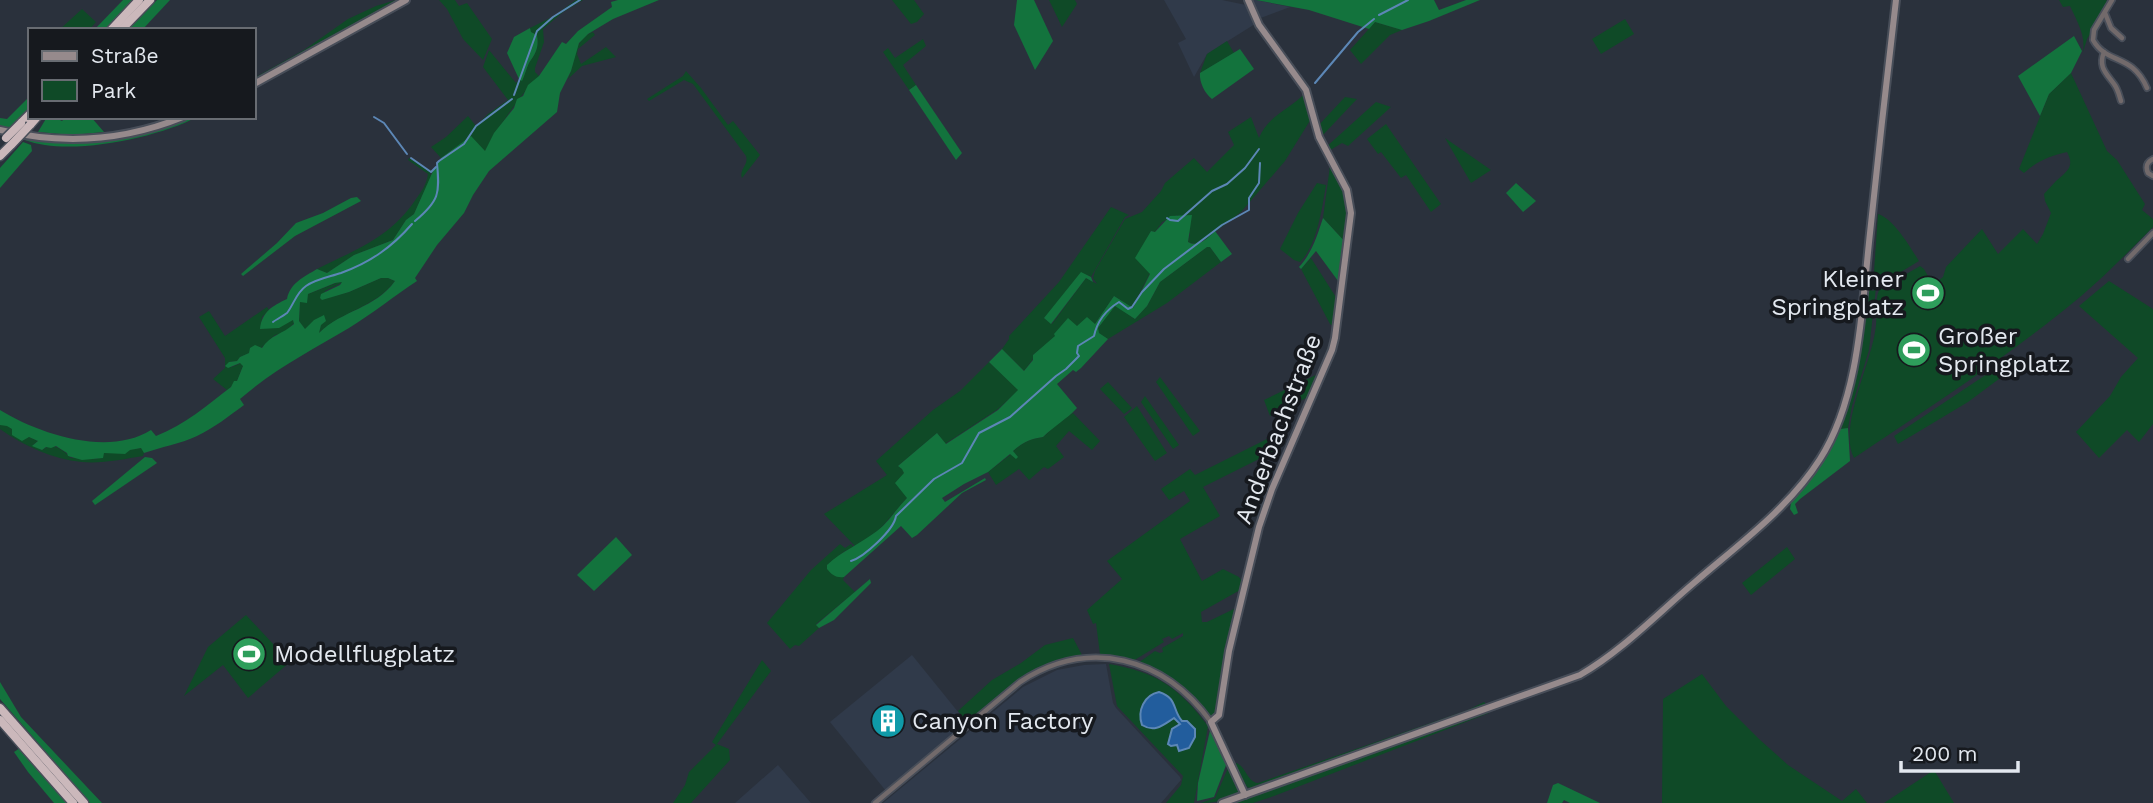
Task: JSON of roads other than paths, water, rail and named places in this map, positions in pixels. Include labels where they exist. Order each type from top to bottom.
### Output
[{"type":"highway","points":[[113,28],[139,0]]},
{"type":"highway","points":[[123,28],[150,0]]},
{"type":"highway","points":[[25,124],[28,118]]},
{"type":"highway","points":[[0,156],[6,143],[34,119]]},
{"type":"highway","points":[[0,708],[84,803]]},
{"type":"highway","points":[[0,720],[73,803]]},
{"type":"main road","points":[[256,83],[407,0]]},
{"type":"main road","points":[[1222,803],[1580,675],[1620,649],[1752,533],[1805,482],[1835,430],[1850,389],[1896,0]]},
{"type":"main road","name":"Anderbachstraße","points":[[1212,722],[1219,715],[1230,651],[1259,527],[1272,489],[1332,350],[1352,213],[1347,190],[1317,132],[1306,90],[1259,26],[1248,2]]},
{"type":"main road","points":[[0,130],[30,136],[103,138],[141,131],[177,119]]},
{"type":"main road","points":[[1212,722],[1245,795]]},
{"type":"street","points":[[2112,0],[2092,37],[2104,52],[2136,69],[2147,88]]},
{"type":"street","points":[[2105,13],[2111,28],[2123,38]]},
{"type":"street","points":[[2104,52],[2102,67],[2117,87],[2121,101]]},
{"type":"street","points":[[2153,159],[2146,167],[2148,173],[2153,176]]},
{"type":"street","points":[[2128,259],[2153,233]]},
{"type":"street","points":[[875,803],[1020,682],[1047,668],[1071,660],[1103,657],[1147,667],[1185,691],[1212,722]]},
{"type":"water","points":[[1159,692],[1172,701],[1182,721],[1187,721],[1195,729],[1195,737],[1189,748],[1179,751],[1177,745],[1168,744],[1172,729],[1180,724],[1174,718],[1155,728],[1142,725],[1140,714],[1143,704],[1149,696]]},
{"type":"waterway","points":[[514,95],[537,31],[580,0]]},
{"type":"waterway","points":[[1379,15],[1408,0]]},
{"type":"waterway","points":[[1315,83],[1358,32],[1374,19]]},
{"type":"waterway","points":[[415,221],[429,208],[436,196],[437,163],[464,144],[476,126],[512,99]]},
{"type":"waterway","points":[[374,117],[384,123],[407,154]]},
{"type":"waterway","points":[[1167,218],[1178,221],[1212,191],[1227,184],[1245,168],[1259,149]]},
{"type":"waterway","points":[[411,158],[431,172],[436,167]]},
{"type":"waterway","points":[[851,561],[878,542],[896,516],[934,479],[962,463],[979,433],[1010,417],[1066,369],[1079,356],[1078,346],[1094,336],[1100,321],[1110,309],[1119,302],[1128,309],[1132,307],[1164,269],[1222,225],[1249,210],[1249,198],[1259,183],[1260,163]]},
{"type":"waterway","points":[[273,322],[287,313],[297,295],[306,286],[371,259],[389,247],[412,224]]},
{"type":"place","name":"Kleiner Springplatz","points":[[1928,293]]},
{"type":"place","name":"Großer Springplatz","points":[[1914,350]]},
{"type":"place","name":"Modellflugplatz","points":[[249,654]]},
{"type":"place","name":"Canyon Factory","points":[[888,721]]}]
